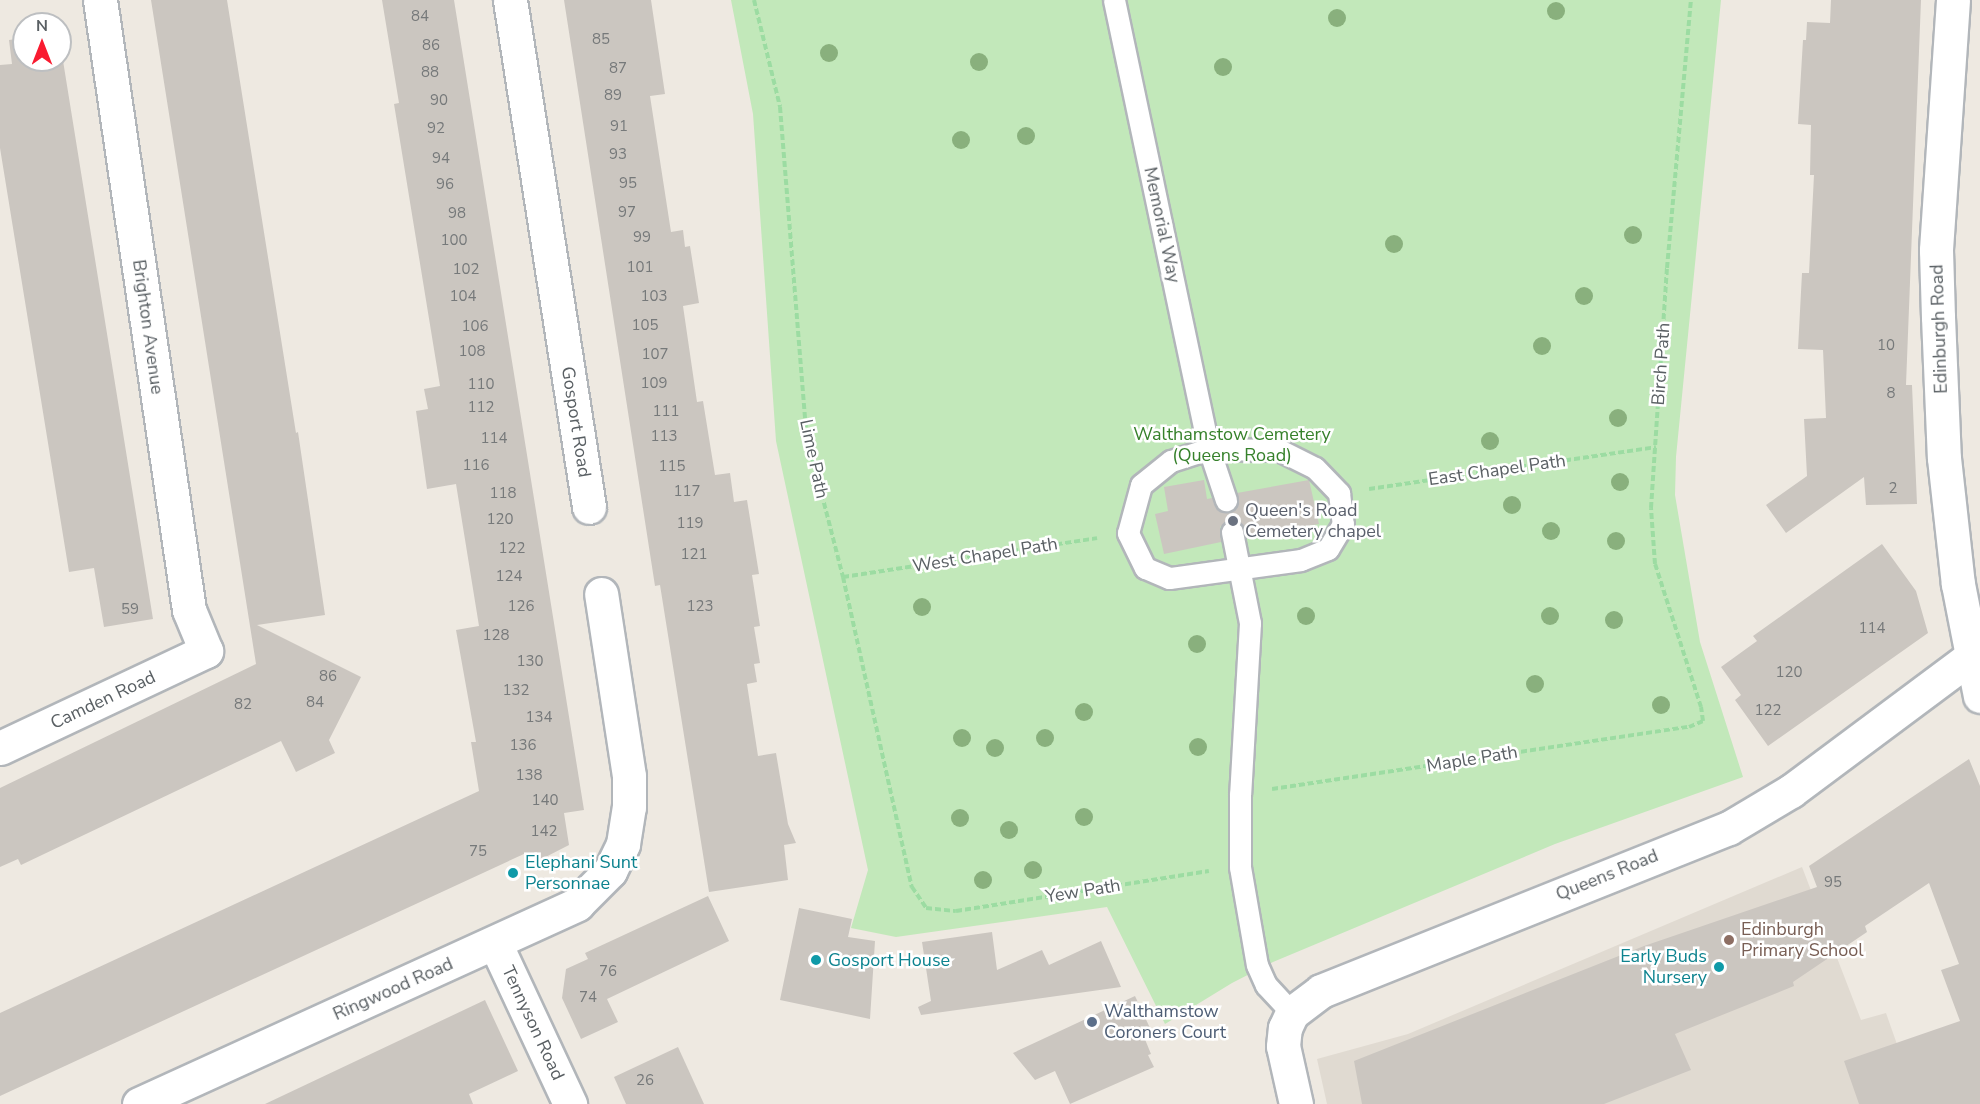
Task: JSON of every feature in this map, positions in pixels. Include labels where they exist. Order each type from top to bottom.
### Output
[{"type":"street","name":"Brighton Avenue","points":[[100,0],[189,609],[206,651]]},
{"type":"street","name":"Gosport Road","points":[[510,0],[589,507]]},
{"type":"street","name":"Edinburgh Road","points":[[1953,0],[1936,250],[1944,458],[1958,584],[1976,653],[1980,696]]},
{"type":"street","name":"Ringwood Road","points":[[139,1104],[577,904],[610,871],[623,844],[629,807],[629,776],[601,594]]},
{"type":"street","name":"Camden Road","points":[[0,748],[206,651]]},
{"type":"street","name":"Queens Road","points":[[1292,1013],[1321,991],[1622,868],[1729,828],[1791,791],[1976,653]]},
{"type":"street","name":"Tennyson Road","points":[[495,943],[570,1104]]},
{"type":"street","points":[[1292,1013],[1285,1028],[1283,1046],[1296,1104]]},
{"type":"lane","name":"Memorial Way","points":[[1114,0],[1209,449],[1226,501]]},
{"type":"lane","points":[[1209,449],[1279,450],[1315,468],[1339,494],[1343,524],[1328,549],[1301,560],[1169,578],[1145,568],[1128,533],[1141,485],[1171,461],[1209,449]]},
{"type":"lane","points":[[1232,532],[1250,623],[1240,794],[1240,867],[1257,964],[1266,986],[1292,1013]]},
{"type":"path","name":"Lime Path","points":[[754,0],[780,107],[806,433],[843,577],[912,887],[926,908]]},
{"type":"path","name":"Birch Path","points":[[1691,0],[1667,268],[1651,508],[1655,564],[1701,707],[1703,721]]},
{"type":"path","name":"East Chapel Path","points":[[1339,494],[1656,447]]},
{"type":"path","name":"West Chapel Path","points":[[843,577],[1128,533]]},
{"type":"path","name":"Maple Path","points":[[1240,794],[1689,727],[1703,721]]},
{"type":"path","name":"Yew Path","points":[[926,908],[956,911],[1240,867]]},
{"type":"shaded area","name":"Edinburgh Primary School","points":[[1802,867],[1861,1020],[1886,1013],[1918,1104],[1327,1104],[1317,1059],[1408,1034]]},
{"type":"green space","name":"Walthamstow Cemetery (Queens Road)","points":[[731,0],[1721,0],[1676,457],[1675,495],[1700,642],[1743,777],[1555,844],[1273,962],[1232,983],[1165,1024],[1107,907],[896,937],[851,928],[868,870],[776,441],[753,114]]},
{"type":"building","points":[[151,0],[227,0],[296,433],[298,432],[325,615],[257,625],[361,677],[329,740],[335,753],[296,772],[281,741],[21,865],[18,859],[0,867],[0,788],[256,664]]},
{"type":"building","points":[[382,0],[454,0],[584,810],[564,813],[569,845],[530,865],[526,853],[0,1096],[0,1013],[479,791],[471,742],[476,742],[456,630],[479,626],[456,484],[427,489],[416,411],[428,409],[424,389],[440,386],[394,104],[399,103]]},
{"type":"building","points":[[564,0],[651,0],[665,94],[650,96],[671,232],[683,230],[685,247],[690,246],[699,303],[683,306],[697,402],[703,401],[715,475],[730,473],[734,502],[747,500],[759,574],[752,575],[760,626],[754,627],[760,663],[754,664],[757,682],[747,684],[758,756],[776,753],[788,824],[796,843],[784,845],[788,880],[709,892],[660,585],[655,586]]},
{"type":"building","points":[[1831,0],[1921,0],[1906,385],[1912,385],[1917,504],[1866,505],[1864,477],[1786,533],[1766,505],[1807,476],[1804,419],[1826,418],[1823,350],[1798,349],[1802,273],[1809,273],[1814,175],[1810,175],[1811,125],[1798,124],[1803,40],[1806,40],[1807,22],[1830,23]]},
{"type":"building","points":[[9,40],[12,40],[12,64]]},
{"type":"building","points":[[12,64],[12,72],[65,72],[153,619],[104,627],[94,568],[69,572],[0,148],[0,65]]},
{"type":"building","name":"Queen's Road Cemetery chapel","points":[[1204,480],[1207,499],[1212,498],[1217,509],[1224,513],[1236,508],[1239,502],[1237,493],[1309,480],[1319,524],[1246,537],[1241,523],[1230,519],[1220,527],[1221,542],[1164,554],[1155,514],[1168,511],[1164,487]]},
{"type":"building","points":[[1882,544],[1916,591],[1928,633],[1768,746],[1735,700],[1741,695],[1721,667],[1757,641],[1753,636]]},
{"type":"building","name":"Edinburgh Primary School","points":[[1969,759],[1980,786],[1980,1104],[1859,1104],[1844,1061],[1960,1021],[1941,970],[1959,964],[1929,883],[1865,926],[1867,932],[1793,982],[1794,986],[1675,1034],[1691,1070],[1604,1104],[1362,1104],[1354,1061],[1644,946],[1817,887],[1809,866]]},
{"type":"building","points":[[708,896],[729,941],[607,999],[618,1022],[581,1039],[562,998],[566,969],[588,959],[585,953]]},
{"type":"building","name":"Gosport House","points":[[799,908],[852,919],[848,937],[875,941],[870,1019],[780,1000]]},
{"type":"building","points":[[992,932],[997,970],[1042,950],[1049,965],[1101,941],[1121,987],[921,1015],[918,1007],[931,1001],[922,942]]},
{"type":"building","points":[[1135,996],[1150,1028],[1142,1032],[1154,1067],[1070,1104],[1055,1071],[1035,1080],[1013,1053]]},
{"type":"building","points":[[485,1000],[518,1071],[469,1094],[473,1104],[265,1104]]},
{"type":"building","points":[[678,1047],[704,1104],[626,1104],[614,1077]]},
{"type":"place","name":"Queen's Road Cemetery chapel","points":[[1233,521]]},
{"type":"place","name":"Elephani Sunt Personnae","points":[[513,873]]},
{"type":"place","name":"Edinburgh Primary School","points":[[1729,940]]},
{"type":"place","name":"Gosport House","points":[[816,960]]},
{"type":"place","name":"Early Buds Nursery","points":[[1719,967]]},
{"type":"place","name":"Walthamstow Coroners Court","points":[[1092,1022]]}]
